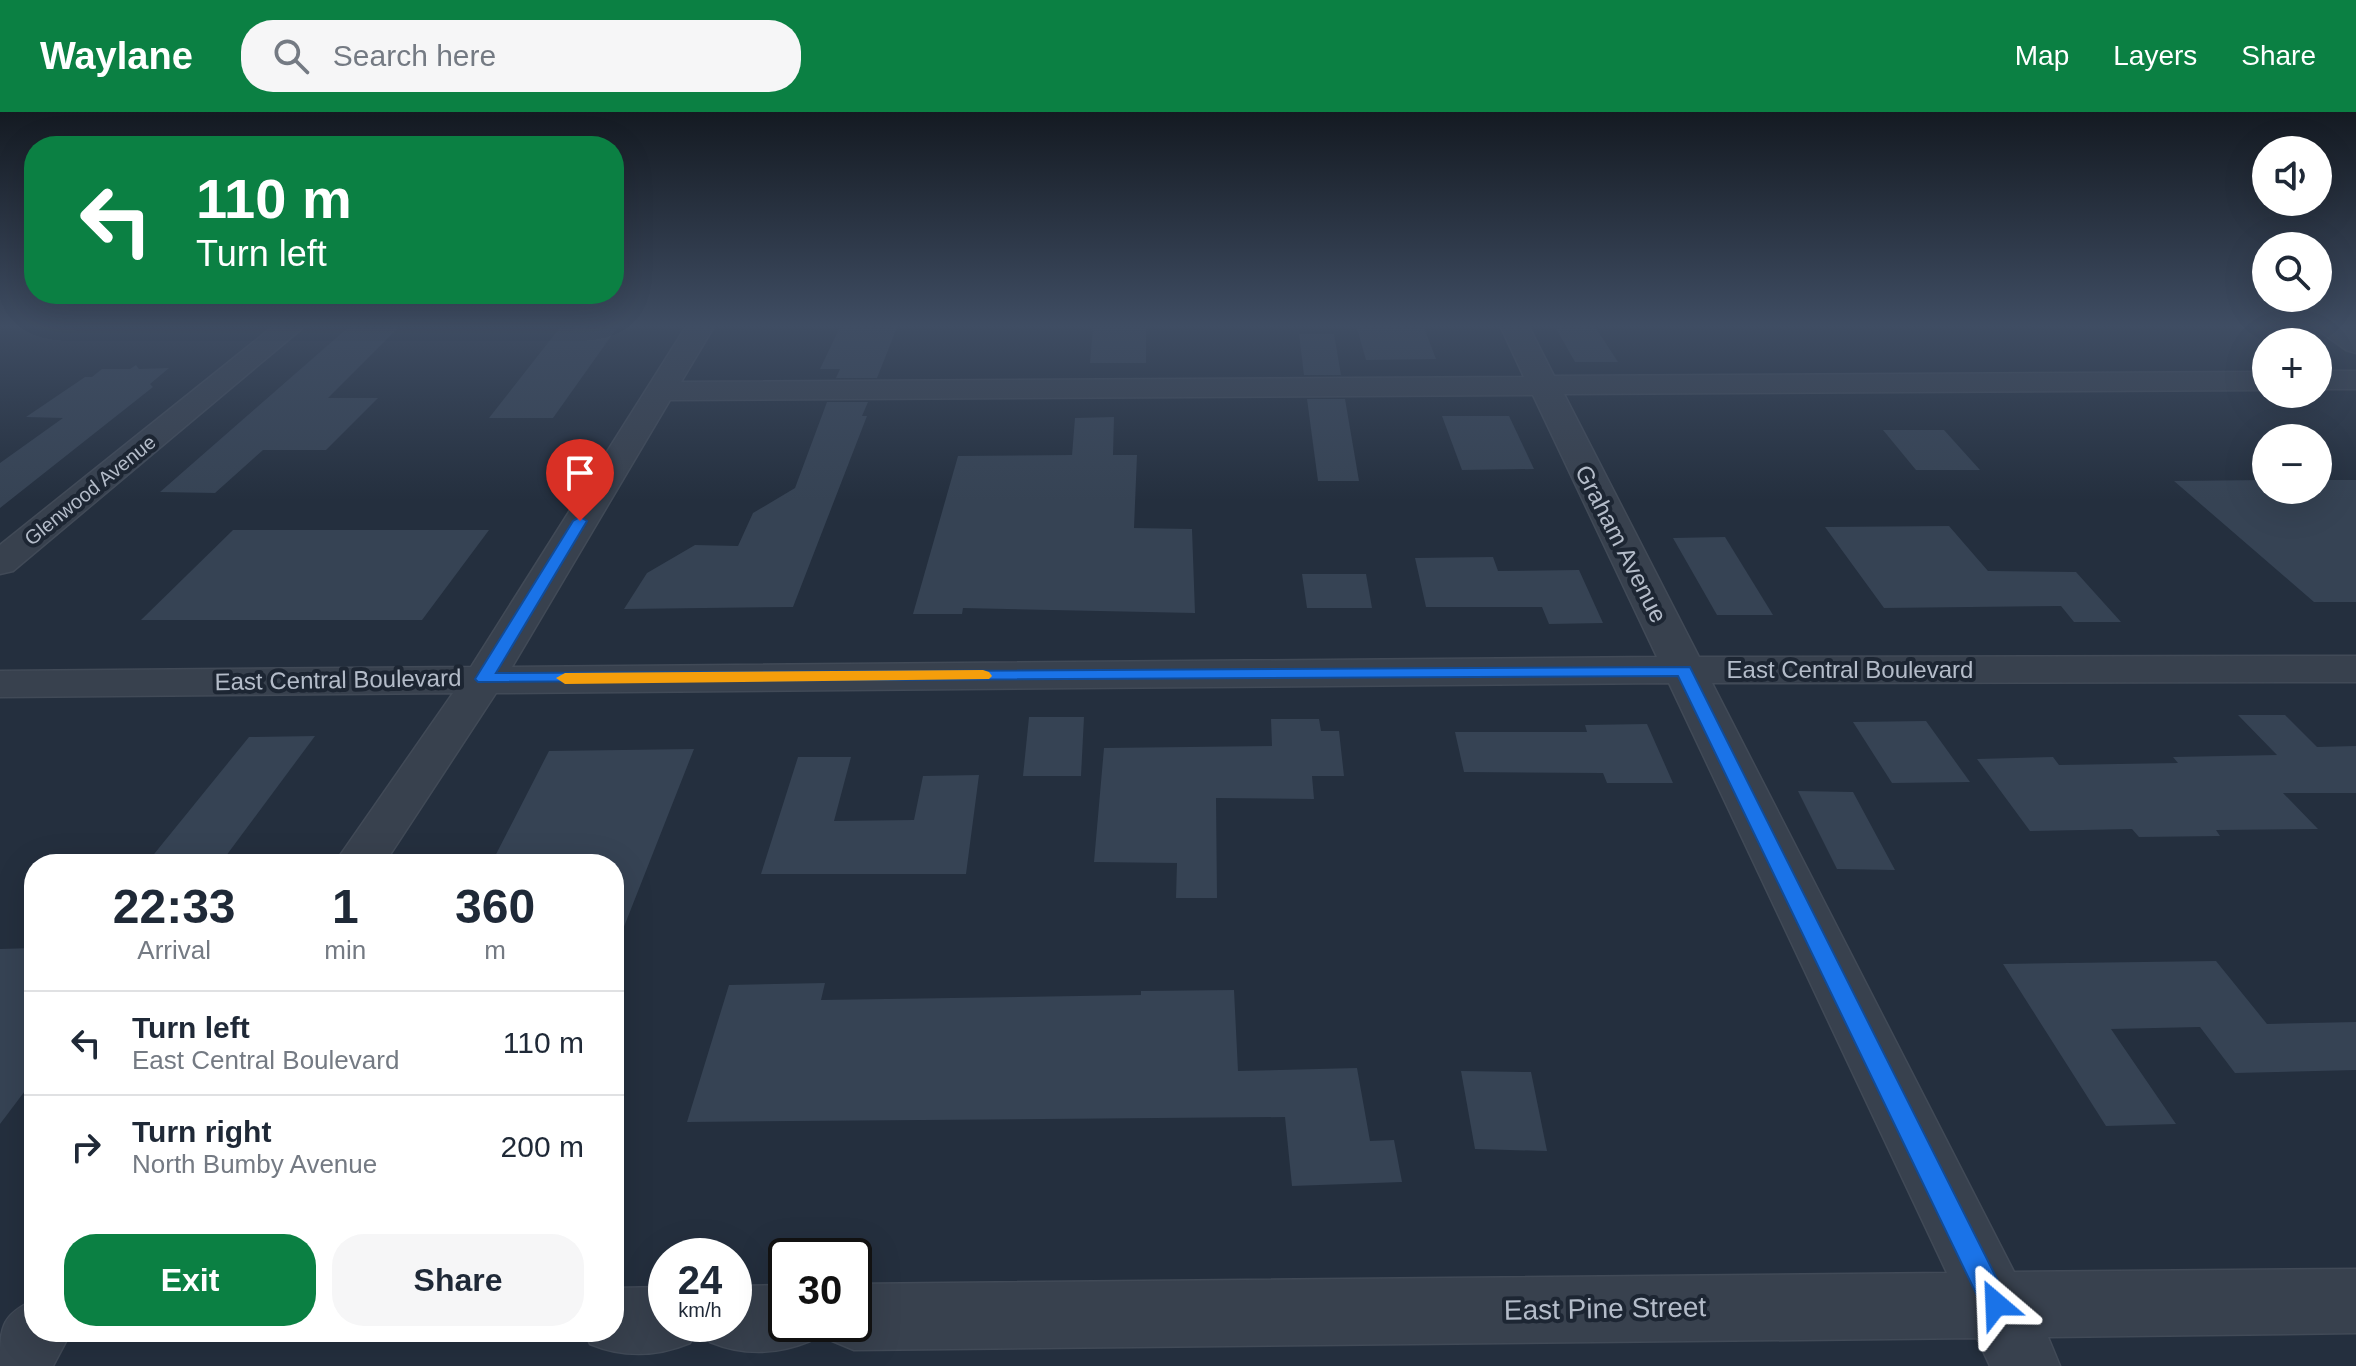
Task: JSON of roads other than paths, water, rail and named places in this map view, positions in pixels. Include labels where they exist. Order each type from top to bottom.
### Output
[{"type":"street","name":"Glenwood Avenue","points":[[0,563],[220,384]]},
{"type":"street","points":[[365,854],[484,679],[664,384]]},
{"type":"street","points":[[659,391],[1810,384]]},
{"type":"street","name":"Graham Avenue","points":[[1542,385],[2026,1366]]},
{"type":"street","name":"East Central Boulevard","points":[[0,684],[1684,670],[2356,669]]},
{"type":"street","name":"East Pine Street","points":[[872,1317],[2356,1301]]},
{"type":"street","points":[[624,1321],[648,1320]]},
{"type":"street","points":[[12,1366],[30,1342]]}]
